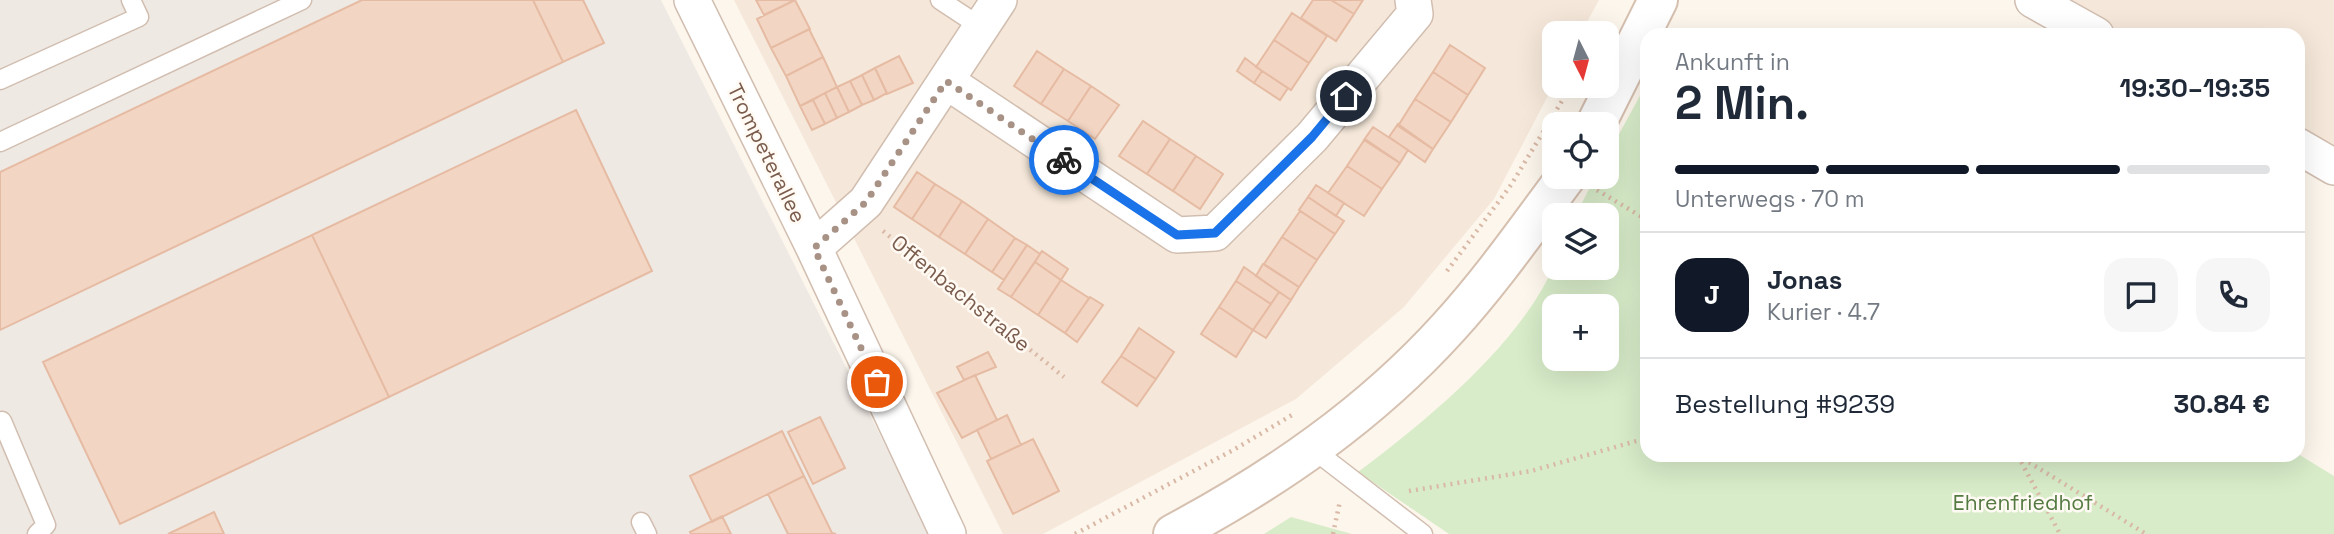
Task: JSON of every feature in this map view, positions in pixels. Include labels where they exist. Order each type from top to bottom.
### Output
[{"type":"main road","points":[[1644,28],[1658,0]]},
{"type":"main road","points":[[1602,112],[1640,36]]},
{"type":"main road","points":[[1173,534],[1228,505],[1314,450],[1389,387],[1447,329],[1569,189]]},
{"type":"street","name":"Trompeterallee","points":[[692,0],[814,248],[948,534]]},
{"type":"street","points":[[946,81],[1177,235],[1215,233],[1312,137],[1415,14],[1412,0]]},
{"type":"street","points":[[2033,0],[2083,28]]},
{"type":"street","points":[[814,248],[858,210],[990,13]]},
{"type":"street","points":[[2305,150],[2334,167]]},
{"type":"lane","points":[[0,80],[139,17],[131,0]]},
{"type":"lane","points":[[0,142],[302,0]]},
{"type":"lane","points":[[940,0],[990,13]]},
{"type":"lane","points":[[2,421],[46,525],[37,534]]},
{"type":"lane","points":[[1314,450],[1423,534]]},
{"type":"path","points":[[1445,272],[1511,185],[1564,98]]},
{"type":"path","points":[[1593,189],[1640,216]]},
{"type":"path","name":"Offenbachstraße","points":[[858,210],[1064,377]]},
{"type":"path","points":[[1076,534],[1298,412]]},
{"type":"path","points":[[1374,496],[1531,471],[1640,440]]},
{"type":"path","points":[[2021,462],[2060,534]]},
{"type":"path","points":[[2028,462],[2146,534]]},
{"type":"shaded area","points":[[0,0],[661,0],[930,534],[0,534]]},
{"type":"shaded area","points":[[734,0],[1599,0],[1588,21],[1542,21],[1542,98],[1547,98],[1494,199],[1404,307],[1296,399],[1043,534],[1003,534]]},
{"type":"shaded area","points":[[2055,0],[2334,0],[2334,154],[2305,138],[2305,28],[2105,28]]},
{"type":"green space","name":"Ehrenfriedhof","points":[[1640,96],[1640,462],[2305,462],[2305,458],[2334,476],[2334,534],[1449,534],[1358,472],[1413,429],[1469,379],[1518,324],[1546,280],[1619,280],[1619,203],[1582,203],[1589,189],[1619,189],[1619,134]]},
{"type":"green space","points":[[1291,517],[1352,534],[1264,534]]},
{"type":"building","points":[[362,0],[533,0],[563,62],[0,330],[0,172]]},
{"type":"building","points":[[533,0],[583,0],[604,43],[563,62]]},
{"type":"building","points":[[756,0],[795,0],[764,15]]},
{"type":"building","points":[[795,0],[810,29],[771,48],[757,19]]},
{"type":"building","points":[[1313,0],[1331,0],[1354,14],[1336,41],[1301,18]]},
{"type":"building","points":[[1331,0],[1363,0],[1354,14]]},
{"type":"building","points":[[1292,13],[1327,36],[1309,63],[1274,40]]},
{"type":"building","points":[[809,29],[823,57],[786,76],[771,48]]},
{"type":"building","points":[[1274,40],[1309,63],[1291,90],[1256,67]]},
{"type":"building","points":[[1450,45],[1485,68],[1468,95],[1433,72]]},
{"type":"building","points":[[1037,51],[1064,69],[1041,104],[1014,86]]},
{"type":"building","points":[[899,56],[913,83],[887,94],[875,68]]},
{"type":"building","points":[[823,57],[837,87],[800,106],[786,76]]},
{"type":"building","points":[[1245,58],[1262,71],[1254,83],[1237,71]]},
{"type":"building","points":[[875,68],[887,93],[874,100],[862,75]]},
{"type":"building","points":[[1064,69],[1091,86],[1068,121],[1041,104]]},
{"type":"building","points":[[1262,71],[1288,88],[1280,100],[1254,83]]},
{"type":"building","points":[[1433,72],[1468,95],[1451,122],[1415,99]]},
{"type":"building","points":[[862,75],[874,100],[862,105],[850,81]]},
{"type":"building","points":[[850,81],[862,105],[849,112],[837,87]]},
{"type":"building","points":[[1091,86],[1119,105],[1095,139],[1068,121]]},
{"type":"building","points":[[837,87],[849,112],[837,118],[825,93]]},
{"type":"building","points":[[825,93],[837,118],[825,124],[813,100]]},
{"type":"building","points":[[1415,99],[1451,122],[1433,149],[1398,126]]},
{"type":"building","points":[[813,100],[825,124],[812,130],[800,106]]},
{"type":"building","points":[[576,110],[652,271],[389,397],[312,235]]},
{"type":"building","points":[[1143,121],[1170,139],[1147,174],[1119,156]]},
{"type":"building","points":[[1398,124],[1433,149],[1425,162],[1389,137]]},
{"type":"building","points":[[1373,127],[1408,150],[1400,163],[1364,140]]},
{"type":"building","points":[[1170,139],[1196,156],[1173,191],[1147,174]]},
{"type":"building","points":[[1365,139],[1400,163],[1382,189],[1347,166]]},
{"type":"building","points":[[1196,156],[1223,174],[1200,209],[1173,191]]},
{"type":"building","points":[[1347,166],[1382,189],[1364,216],[1328,193]]},
{"type":"building","points":[[917,172],[935,184],[912,219],[894,207]]},
{"type":"building","points":[[935,184],[962,201],[939,237],[912,219]]},
{"type":"building","points":[[1316,185],[1344,203],[1336,216],[1308,197]]},
{"type":"building","points":[[1308,197],[1344,221],[1335,234],[1299,210]]},
{"type":"building","points":[[962,201],[988,219],[965,254],[939,237]]},
{"type":"building","points":[[1300,211],[1335,234],[1317,260],[1282,237]]},
{"type":"building","points":[[988,219],[1015,238],[992,272],[965,254]]},
{"type":"building","points":[[312,235],[389,397],[120,524],[43,362]]},
{"type":"building","points":[[1282,237],[1317,260],[1299,287],[1264,264]]},
{"type":"building","points":[[1015,238],[1027,245],[1004,280],[992,272]]},
{"type":"building","points":[[1027,245],[1040,254],[1011,297],[998,289]]},
{"type":"building","points":[[1042,251],[1068,269],[1061,280],[1035,262]]},
{"type":"building","points":[[1035,262],[1061,280],[1038,315],[1011,297]]},
{"type":"building","points":[[1263,264],[1299,287],[1291,300],[1256,276]]},
{"type":"building","points":[[1244,267],[1279,292],[1271,304],[1236,281]]},
{"type":"building","points":[[1061,280],[1089,298],[1065,333],[1038,315]]},
{"type":"building","points":[[1236,281],[1271,304],[1253,330],[1219,307]]},
{"type":"building","points":[[1279,292],[1291,300],[1266,338],[1253,330]]},
{"type":"building","points":[[1090,297],[1103,305],[1077,342],[1065,333]]},
{"type":"building","points":[[1219,307],[1253,330],[1236,357],[1201,334]]},
{"type":"building","points":[[1139,328],[1174,352],[1156,379],[1121,356]]},
{"type":"building","points":[[988,352],[996,367],[964,380],[957,367]]},
{"type":"building","points":[[1121,356],[1156,379],[1137,406],[1102,382]]},
{"type":"building","points":[[975,375],[997,420],[962,438],[937,393]]},
{"type":"building","points":[[1007,415],[1021,445],[991,459],[977,430]]},
{"type":"building","points":[[820,417],[845,468],[813,484],[788,432]]},
{"type":"building","points":[[782,431],[804,476],[712,522],[690,476]]},
{"type":"building","points":[[1033,439],[1059,491],[1013,514],[987,461]]},
{"type":"building","points":[[804,476],[832,533],[836,534],[788,534],[768,494]]},
{"type":"building","points":[[214,512],[224,534],[168,534]]},
{"type":"building","points":[[722,516],[731,534],[691,534],[690,532]]},
{"type":"way so far","points":[[877,382],[814,248],[866,202],[946,81],[1064,160]]},
{"type":"route","points":[[1064,160],[1177,235],[1215,233],[1312,137],[1346,96]]}]
